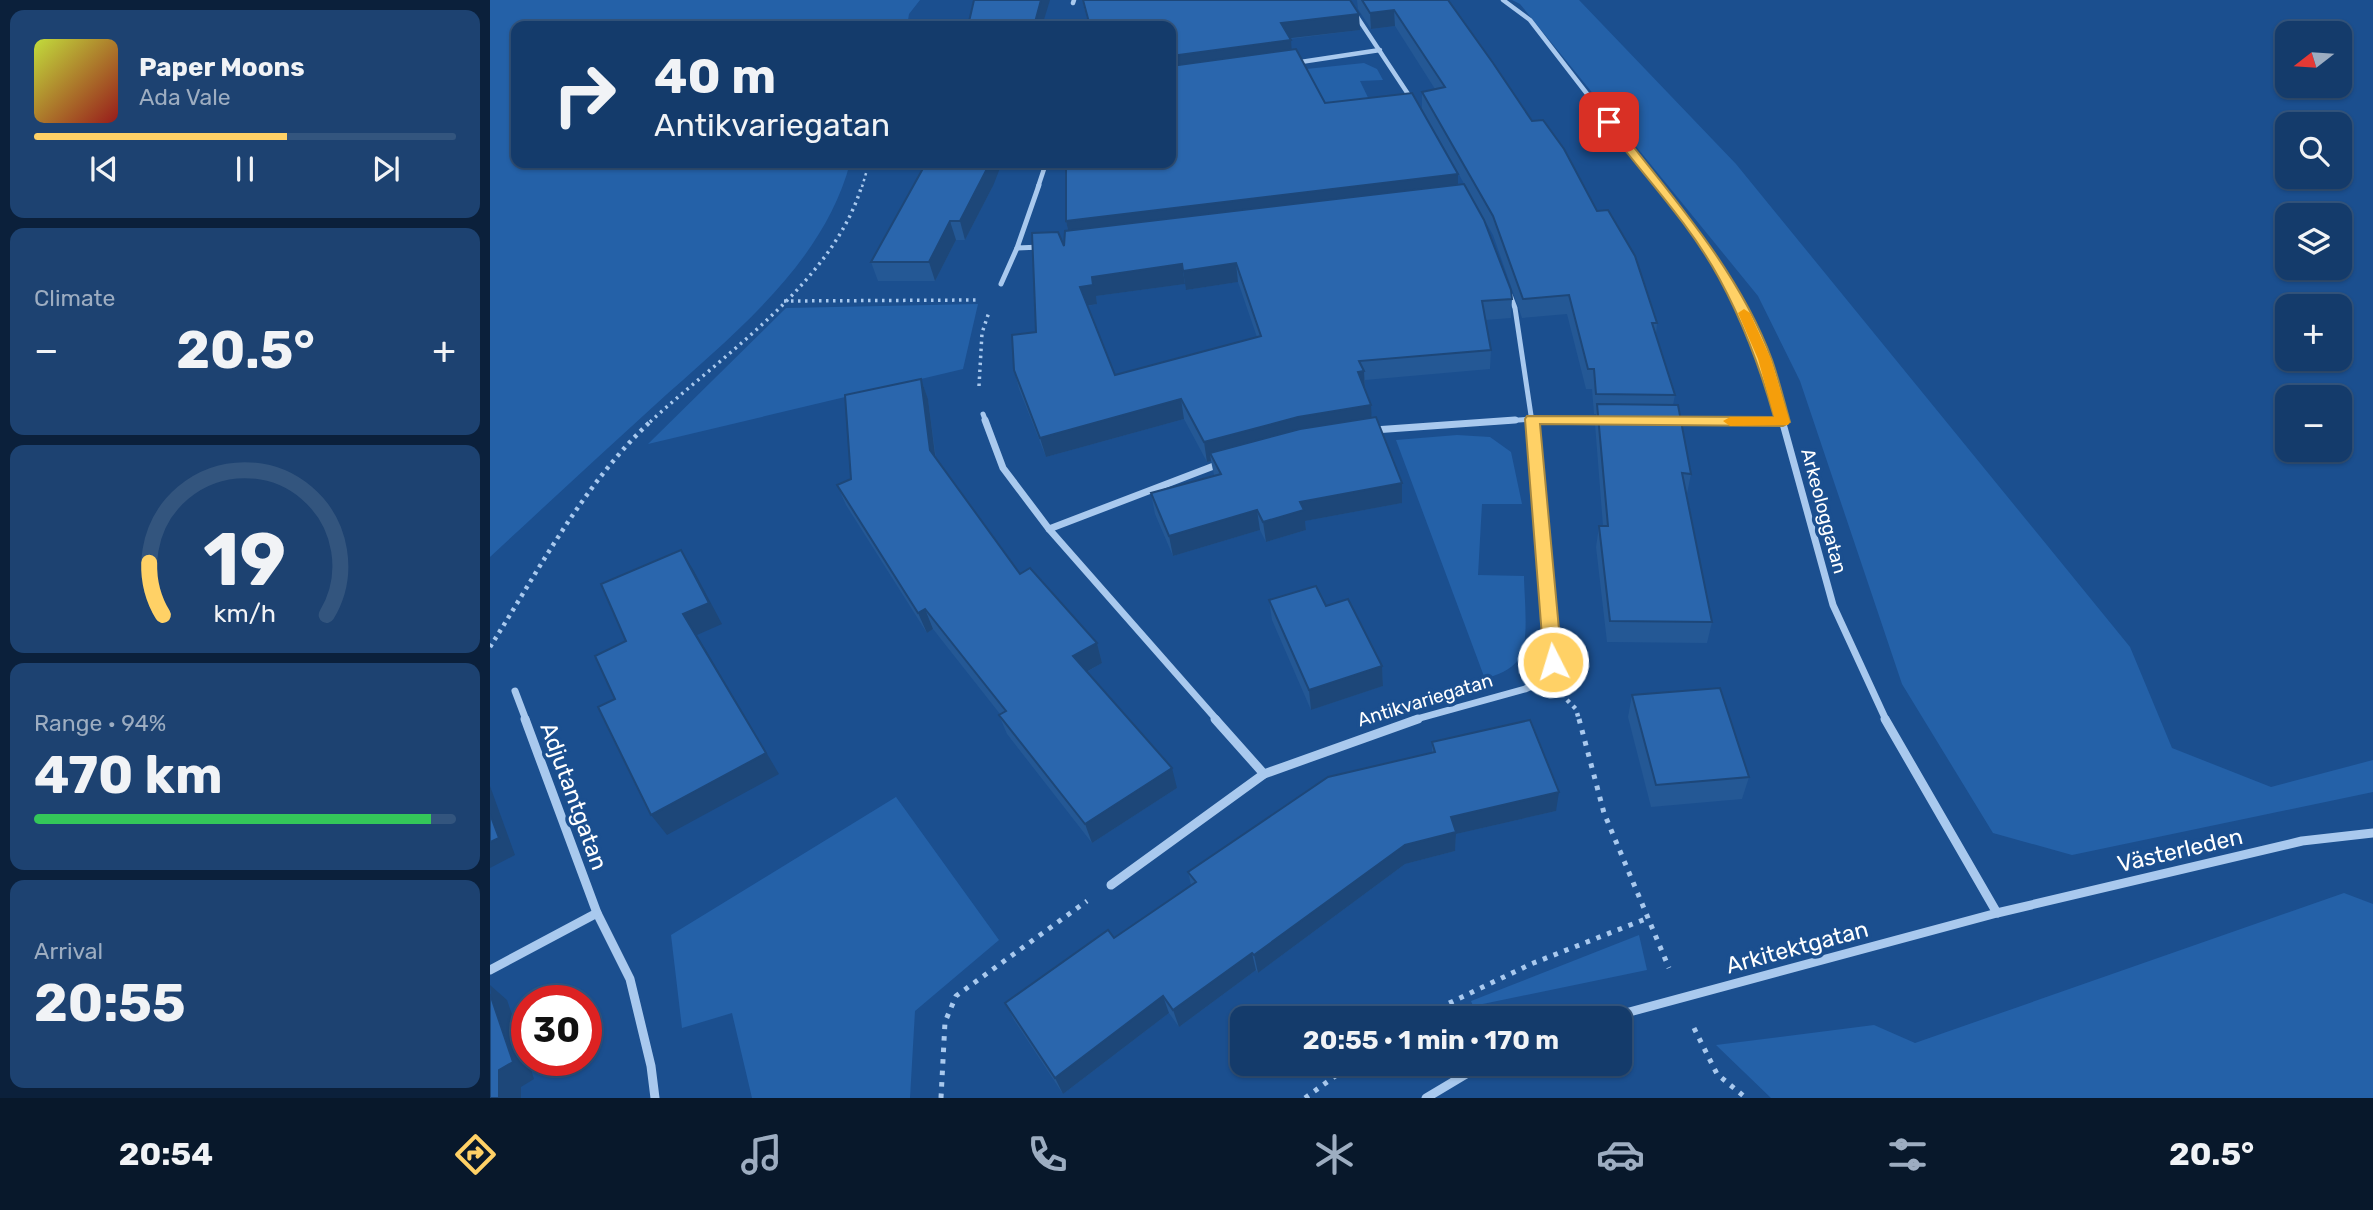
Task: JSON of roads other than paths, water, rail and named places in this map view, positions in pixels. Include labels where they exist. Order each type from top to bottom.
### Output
[{"type":"street","points":[[1346,0],[1352,5],[1415,106]]},
{"type":"street","name":"Arkeologgatan","points":[[1503,0],[1530,20],[1704,244],[1747,319],[1765,359],[1833,605],[1885,719],[1997,913]]},
{"type":"street","points":[[1286,64],[1380,50]]},
{"type":"street","points":[[1001,284],[1017,248],[1044,168]]},
{"type":"street","points":[[1017,248],[1044,247]]},
{"type":"street","points":[[1508,288],[1515,308],[1532,419]]},
{"type":"street","points":[[984,414],[1003,468],[1049,529],[1264,774]]},
{"type":"street","points":[[1362,432],[1532,419],[1616,420]]},
{"type":"street","name":"Antikvariegatan","points":[[1111,885],[1264,774],[1439,711],[1525,689],[1547,679],[1553,662],[1532,419]]},
{"type":"street","points":[[1657,421],[1783,422]]},
{"type":"street","points":[[1049,529],[1170,481],[1227,462]]},
{"type":"street","name":"Adjutantgatan","points":[[515,691],[597,913],[631,979],[651,1066],[655,1098]]},
{"type":"street","name":"Västerleden","points":[[1997,913],[2302,841],[2373,832]]},
{"type":"street","points":[[490,970],[597,913]]},
{"type":"street","name":"Arkitektgatan","points":[[1632,1011],[1997,913]]},
{"type":"street","points":[[1426,1098],[1463,1076]]}]
